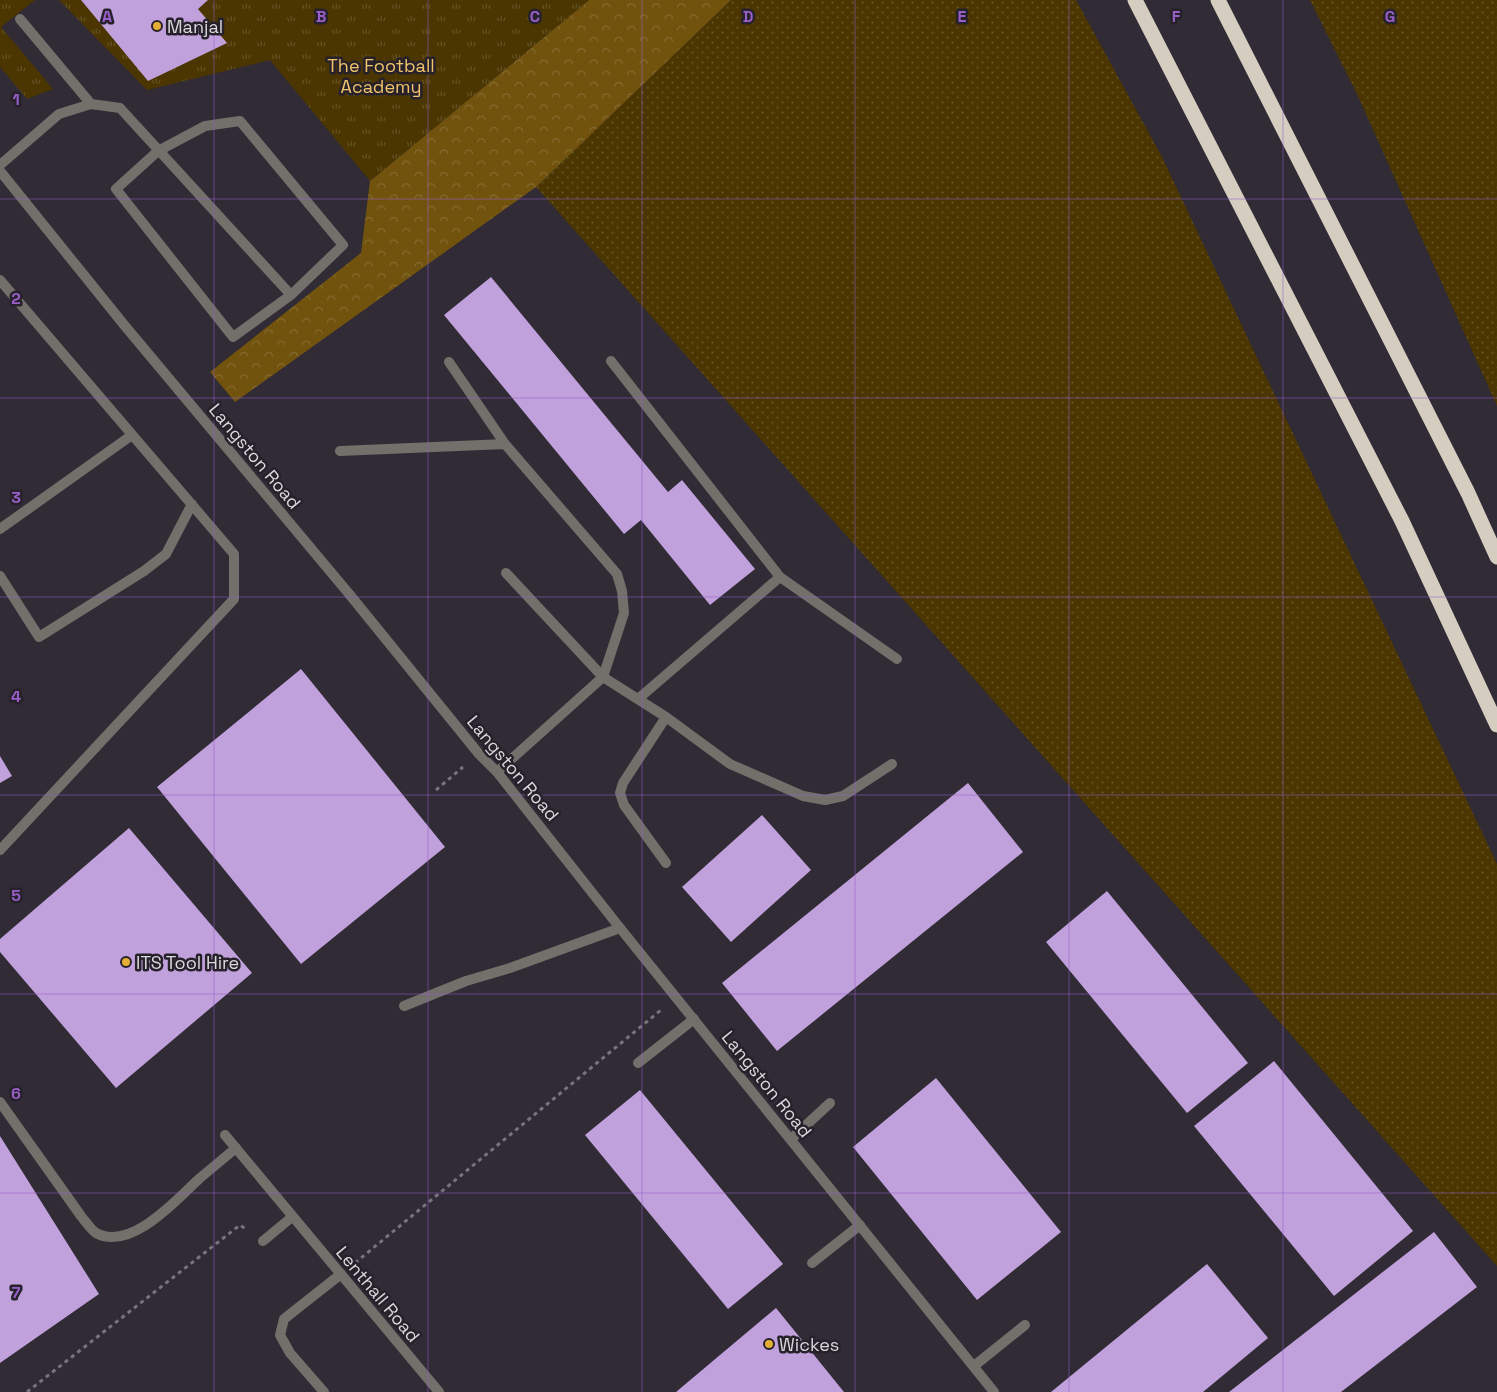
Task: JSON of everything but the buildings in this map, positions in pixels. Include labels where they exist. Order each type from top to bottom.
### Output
[{"type":"highway","points":[[1135,0],[1402,520],[1497,725]]},
{"type":"highway","points":[[1218,0],[1468,493],[1497,556]]},
{"type":"street","points":[[20,19],[90,104]]},
{"type":"street","points":[[0,165],[59,114],[90,104],[120,108],[291,295]]},
{"type":"street","points":[[240,121],[343,246],[291,295],[233,337],[116,189],[158,151],[205,126],[240,121]]},
{"type":"street","name":"Langston Road","points":[[0,171],[125,326],[350,595],[479,754],[497,772],[620,928],[994,1392]]},
{"type":"street","points":[[0,280],[234,554],[234,599],[0,850]]},
{"type":"street","points":[[611,361],[780,577],[897,659]]},
{"type":"street","points":[[449,362],[505,444],[617,574],[622,591],[624,613],[603,677],[497,772]]},
{"type":"street","points":[[0,529],[132,435]]},
{"type":"street","points":[[340,451],[505,444]]},
{"type":"street","points":[[0,576],[39,637],[144,571],[166,554],[192,504]]},
{"type":"street","points":[[506,573],[603,677],[666,718],[730,764],[803,796],[825,800],[843,796],[892,764]]},
{"type":"street","points":[[638,699],[780,577]]},
{"type":"street","points":[[666,718],[623,783],[620,793],[624,805],[666,863]]},
{"type":"street","points":[[404,1006],[466,981],[510,968],[620,928]]},
{"type":"street","points":[[638,1063],[694,1019]]},
{"type":"street","points":[[0,1102],[81,1216],[96,1233],[113,1237],[137,1230],[152,1222],[236,1148]]},
{"type":"street","points":[[790,1138],[830,1103]]},
{"type":"street","name":"Lenthall Road","points":[[225,1135],[439,1392]]},
{"type":"street","points":[[263,1242],[292,1217]]},
{"type":"street","points":[[812,1263],[860,1225]]},
{"type":"street","points":[[324,1392],[290,1353],[280,1334],[284,1319],[342,1274]]},
{"type":"street","points":[[974,1366],[1025,1325]]},
{"type":"path","points":[[436,790],[444,782]]},
{"type":"path","points":[[342,1274],[677,997]]},
{"type":"path","points":[[27,1392],[240,1225],[263,1242]]},
{"type":"green space","points":[[0,0],[35,0],[1,27],[53,89],[27,99],[0,67]]},
{"type":"green space","name":"The Football Academy","points":[[59,0],[589,0],[370,181],[270,60],[147,90]]},
{"type":"green space","points":[[589,0],[731,0],[536,187],[235,402],[210,372],[361,253],[370,181]]},
{"type":"green space","points":[[731,0],[1076,0],[1162,157],[1497,864],[1497,1266],[536,187]]},
{"type":"green space","points":[[1310,0],[1497,0],[1497,406],[1357,94]]},
{"type":"place","name":"Manjal","points":[[157,26]]},
{"type":"place","name":"ITS Tool Hire","points":[[126,962]]},
{"type":"place","name":"Wickes","points":[[769,1344]]}]
